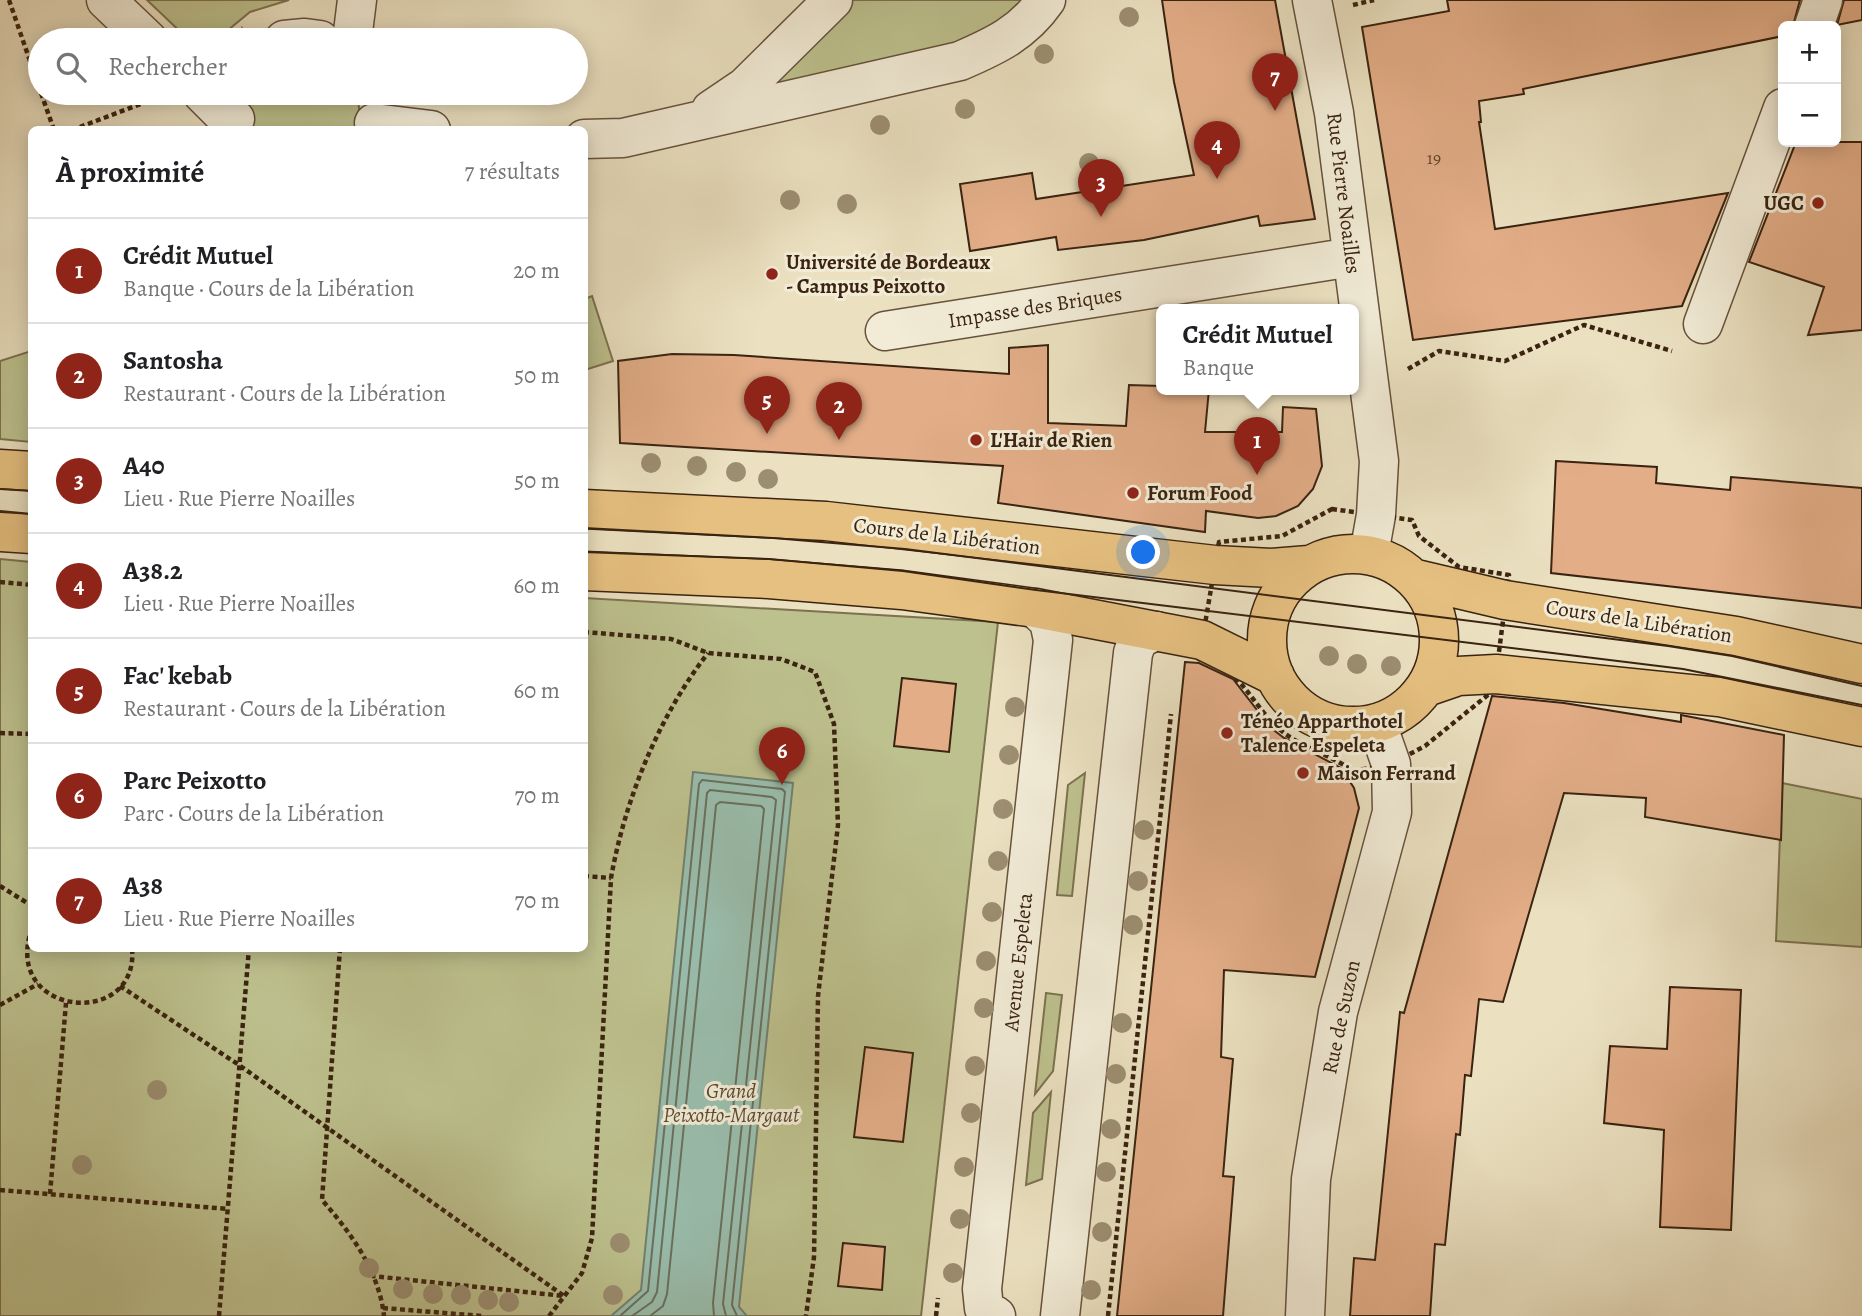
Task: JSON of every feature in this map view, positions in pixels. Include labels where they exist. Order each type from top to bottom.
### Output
[{"type":"main road","points":[[0,469],[28,471]]},
{"type":"main road","name":"Cours de la Libération","points":[[588,509],[826,521],[1215,565],[1271,568],[1309,565]]},
{"type":"main road","points":[[0,532],[28,534]]},
{"type":"main road","points":[[1369,554],[1394,563],[1416,579],[1429,597],[1437,617],[1440,639],[1436,664],[1426,687],[1396,716],[1377,724],[1353,727],[1329,723],[1306,713],[1288,697],[1275,676],[1267,648],[1269,618],[1279,595],[1292,578],[1309,565],[1328,556],[1369,554]]},
{"type":"main road","points":[[588,571],[782,580],[902,590],[1035,608],[1202,640],[1275,676]]},
{"type":"main road","name":"Cours de la Libération","points":[[1416,579],[1505,600],[1736,636],[1862,664]]},
{"type":"main road","points":[[1426,687],[1458,676],[1496,674],[1719,697],[1862,727]]},
{"type":"street","points":[[106,0],[135,28]]},
{"type":"street","points":[[354,28],[358,0]]},
{"type":"street","points":[[698,119],[745,88],[833,0]]},
{"type":"street","points":[[588,139],[623,138],[960,61],[1007,39],[1023,28],[1046,0]]},
{"type":"street","name":"Rue Pierre Noailles","points":[[1312,0],[1334,113],[1358,304]]},
{"type":"street","points":[[1816,21],[1823,0]]},
{"type":"street","points":[[214,105],[221,112],[236,114]]},
{"type":"street","points":[[372,115],[415,126]]},
{"type":"street","points":[[1690,332],[1778,120]]},
{"type":"street","name":"Impasse des Briques","points":[[885,331],[1352,257]]},
{"type":"street","name":"Rue Pierre Noailles","points":[[1359,310],[1379,461],[1377,515],[1369,554]]},
{"type":"street","name":"Avenue Espeleta","points":[[996,1316],[985,1308],[982,1289],[1053,640],[1049,621],[1035,608]]},
{"type":"street","points":[[1059,1316],[1133,653],[1138,639],[1156,631]]},
{"type":"street","name":"Rue de Suzon","points":[[1305,1316],[1311,1179],[1338,1012],[1392,813],[1391,764],[1377,724]]},
{"type":"path","points":[[9,0],[28,54]]},
{"type":"path","points":[[1355,4],[1374,0]]},
{"type":"path","points":[[46,105],[53,126]]},
{"type":"path","points":[[83,126],[143,105]]},
{"type":"path","points":[[1401,373],[1439,351],[1505,361],[1584,325],[1672,352],[1690,332]]},
{"type":"path","points":[[1332,509],[1377,515],[1412,520],[1419,536],[1459,567],[1509,575],[1494,690],[1425,746],[1391,764],[1353,771],[1333,757],[1308,747],[1279,729],[1233,673],[1199,659],[1219,541],[1282,536],[1332,509]]},
{"type":"path","points":[[0,582],[28,585]]},
{"type":"path","points":[[588,632],[671,639],[708,653],[781,659],[815,672],[834,724],[838,825],[818,996],[814,1257],[806,1316]]},
{"type":"path","points":[[549,1316],[582,1273],[592,1238],[611,878],[620,830],[646,764],[686,681],[708,653]]},
{"type":"path","points":[[1108,1316],[1172,709]]},
{"type":"path","points":[[0,733],[28,734]]},
{"type":"path","points":[[1166,774],[1174,774]]},
{"type":"path","points":[[588,876],[611,878]]},
{"type":"path","points":[[0,886],[28,904]]},
{"type":"path","points":[[28,947],[26,956],[30,971],[38,984],[50,996],[66,1003],[95,1002],[120,986],[129,972],[132,952]]},
{"type":"path","points":[[219,1316],[249,952]]},
{"type":"path","points":[[340,952],[322,1200],[346,1228],[372,1276],[384,1316]]},
{"type":"path","points":[[0,1005],[38,984]]},
{"type":"path","points":[[120,986],[239,1065],[564,1296]]},
{"type":"path","points":[[50,1194],[66,1003]]},
{"type":"path","points":[[0,1190],[228,1209]]},
{"type":"path","points":[[372,1276],[564,1296]]},
{"type":"path","points":[[383,1308],[482,1316]]},
{"type":"green space","points":[[147,0],[289,0],[250,12],[231,28],[176,28]]},
{"type":"green space","points":[[851,0],[1033,0],[954,49],[778,85],[774,81]]},
{"type":"green space","points":[[246,105],[359,105],[360,115],[356,126],[249,126]]},
{"type":"green space","points":[[592,296],[613,361],[588,369],[588,298]]},
{"type":"green space","points":[[28,352],[28,442],[0,439],[0,361]]},
{"type":"green space","name":"Grand Peixotto-Margaut","points":[[0,559],[28,562],[28,952],[588,952],[588,598],[998,622],[921,1316],[0,1316]]},
{"type":"green space","points":[[1085,773],[1072,896],[1057,895],[1068,785]]},
{"type":"green space","points":[[1782,783],[1862,799],[1862,947],[1776,941]]},
{"type":"green space","points":[[1046,993],[1062,995],[1053,1071],[1035,1094]]},
{"type":"green space","points":[[1051,1092],[1042,1179],[1026,1185],[1033,1113]]},
{"type":"water","points":[[693,772],[793,783],[739,1307],[747,1316],[611,1316],[641,1290]]},
{"type":"building","points":[[1162,0],[1275,0],[1315,219],[1260,226],[1258,216],[1144,240],[1058,250],[1056,237],[970,251],[960,184],[1032,173],[1036,199],[1194,175],[1174,82]]},
{"type":"building","points":[[1447,0],[1800,0],[1794,21],[1778,21],[1778,37],[1523,89],[1524,94],[1479,101],[1479,122],[1495,229],[1728,193],[1682,306],[1413,340],[1362,27],[1449,11]]},
{"type":"building","points":[[1844,0],[1862,0],[1862,20],[1841,24],[1841,21],[1838,21]]},
{"type":"building","name":"UGC","points":[[1841,142],[1862,142],[1862,330],[1808,335],[1824,287],[1749,262],[1794,147],[1841,147]]},
{"type":"building","points":[[1048,345],[1048,423],[1126,426],[1129,385],[1156,386],[1156,395],[1208,395],[1205,432],[1282,432],[1283,407],[1316,409],[1322,466],[1313,489],[1298,506],[1276,516],[1258,518],[1206,511],[1205,532],[998,503],[1003,466],[620,443],[618,361],[672,354],[734,355],[1009,374],[1009,348]]},
{"type":"building","points":[[1556,461],[1657,467],[1656,483],[1730,490],[1731,477],[1862,488],[1862,608],[1551,573]]},
{"type":"building","points":[[1185,662],[1199,663],[1233,679],[1271,728],[1284,738],[1341,768],[1354,788],[1359,808],[1315,977],[1224,970],[1221,1057],[1233,1059],[1223,1176],[1234,1177],[1223,1316],[1117,1316]]},
{"type":"building","points":[[902,678],[956,684],[949,752],[894,746]]},
{"type":"building","points":[[1492,696],[1564,703],[1681,722],[1681,715],[1784,735],[1781,840],[1645,817],[1646,798],[1564,793],[1503,1002],[1479,999],[1471,1076],[1465,1075],[1460,1135],[1456,1134],[1445,1245],[1435,1244],[1430,1316],[1350,1316],[1354,1258],[1375,1260],[1400,1012],[1404,1013]]},
{"type":"building","points":[[1670,987],[1741,990],[1731,1230],[1660,1227],[1664,1130],[1604,1123],[1610,1046],[1667,1049]]},
{"type":"building","points":[[865,1047],[913,1053],[903,1142],[854,1137]]},
{"type":"building","points":[[843,1243],[885,1247],[882,1290],[838,1286]]},
{"type":"tram line","points":[[0,489],[28,491]]},
{"type":"tram line","points":[[0,511],[28,514]]},
{"type":"tram line","points":[[588,528],[773,538],[905,549],[1668,646],[1732,656],[1862,686]]},
{"type":"tram line","points":[[588,552],[769,559],[903,571],[1036,590],[1683,669],[1862,705]]},
{"type":"place","name":"A38","points":[[1275,111]]},
{"type":"place","name":"A38.2","points":[[1217,179]]},
{"type":"place","name":"UGC","points":[[1818,203]]},
{"type":"place","name":"A40","points":[[1101,217]]},
{"type":"place","name":"Université de Bordeaux - Campus Peixotto","points":[[772,274]]},
{"type":"place","name":"Fac' kebab","points":[[767,434]]},
{"type":"place","name":"Santosha","points":[[839,440]]},
{"type":"place","name":"L'Hair de Rien","points":[[976,440]]},
{"type":"place","name":"Crédit Mutuel","points":[[1257,475]]},
{"type":"place","name":"Forum Food","points":[[1133,493]]},
{"type":"place","name":"Ténéo Apparthotel Talence Espeleta","points":[[1227,733]]},
{"type":"place","name":"Maison Ferrand","points":[[1303,773]]},
{"type":"place","name":"Parc Peixotto","points":[[782,785]]}]
